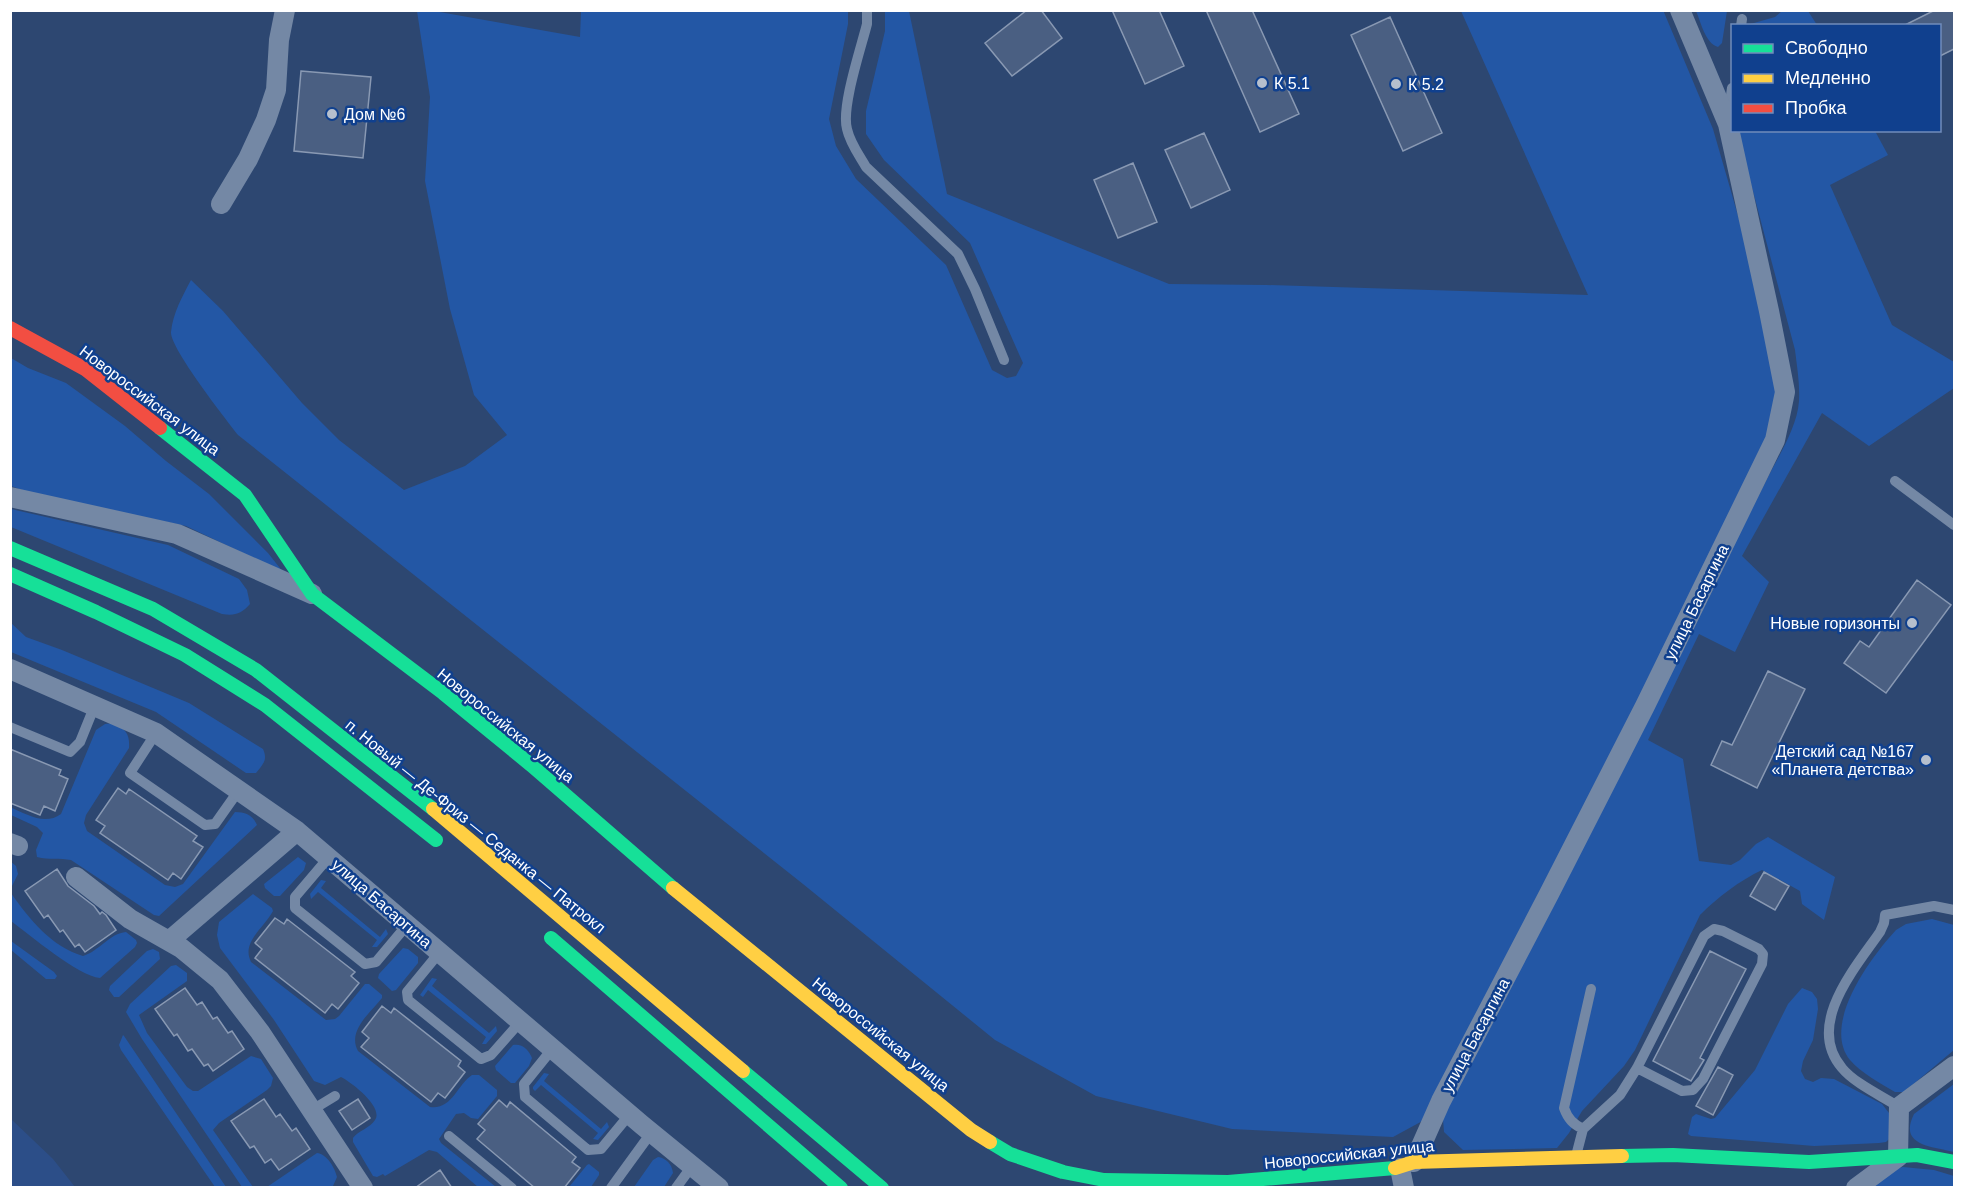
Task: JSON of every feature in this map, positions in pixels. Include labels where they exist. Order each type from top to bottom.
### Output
[{"type":"main road","name":"Новороссийская улица","points":[[10,328],[85,369],[245,495],[312,594],[487,729],[656,874],[971,1130],[1010,1154],[1063,1172],[1104,1180],[1228,1182],[1406,1173],[1576,1158],[1673,1155],[1809,1162],[1917,1155],[1954,1162]]},
{"type":"main road","name":"п. Новый — Де-Фриз — Седанка — Патрокл","points":[[10,548],[153,609],[256,670],[413,792],[882,1188]]},
{"type":"main road","points":[[10,574],[96,612],[184,655],[265,705],[450,851]]},
{"type":"main road","points":[[539,927],[841,1188]]},
{"type":"street","points":[[221,204],[248,159],[266,120],[276,90],[279,40],[285,10]]},
{"type":"street","name":"улица Басаргина","points":[[1406,1173],[1602,790],[1775,440],[1785,392],[1728,124],[1680,10]]},
{"type":"street","points":[[10,497],[177,534],[312,594]]},
{"type":"street","name":"улица Басаргина","points":[[10,669],[156,733],[297,831],[553,1047],[651,1133],[719,1188]]},
{"type":"street","points":[[170,940],[297,831]]},
{"type":"street","points":[[76,877],[130,919],[170,940],[220,980],[260,1032],[363,1188]]},
{"type":"street","points":[[1856,1188],[1898,1157],[1899,1107],[1954,1066]]},
{"type":"lane","points":[[867,10],[867,24],[847,106],[846,128],[866,167],[958,254],[1004,360]]},
{"type":"lane","points":[[1728,124],[1731,97]]},
{"type":"lane","points":[[1895,481],[1954,525]]},
{"type":"lane","points":[[10,727],[70,752],[80,742],[95,705]]},
{"type":"lane","points":[[156,733],[130,773],[205,825],[215,824],[239,790]]},
{"type":"lane","points":[[329,856],[295,897],[295,908],[365,964],[376,962],[407,925]]},
{"type":"lane","points":[[1899,1107],[1843,1070],[1832,1054],[1829,1035],[1832,1009],[1843,984],[1880,932],[1885,915],[1934,906],[1954,910]]},
{"type":"lane","points":[[1576,1158],[1583,1129],[1620,1095],[1704,936],[1714,929],[1723,931],[1759,949],[1763,954],[1762,964],[1703,1079],[1693,1090],[1682,1091],[1636,1068]]},
{"type":"lane","points":[[439,953],[407,992],[408,1000],[481,1059],[491,1055],[521,1021]]},
{"type":"lane","points":[[1583,1129],[1573,1124],[1564,1108],[1591,989]]},
{"type":"lane","points":[[553,1047],[524,1084],[525,1097],[588,1150],[601,1149],[630,1114]]},
{"type":"lane","points":[[312,1110],[335,1096]]},
{"type":"lane","points":[[611,1188],[651,1133]]},
{"type":"lane","points":[[449,1136],[512,1188]]},
{"type":"lane","points":[[676,1188],[692,1166]]},
{"type":"shaded area","points":[[1663,10],[1713,129],[1771,330],[1778,392],[1773,433],[1437,1113],[1393,1137],[1232,1129],[1096,1096],[995,1040],[803,884],[238,435],[188,367],[171,332],[181,299],[191,280],[223,311],[302,403],[339,440],[404,490],[465,466],[507,435],[474,395],[450,309],[425,181],[430,97],[417,11],[434,11],[580,37],[581,11],[848,11],[848,24],[829,119],[836,146],[856,179],[946,265],[992,370],[1007,378],[1016,376],[1023,363],[970,243],[884,160],[866,134],[866,111],[885,31],[885,11],[909,11],[947,194],[1169,284],[1588,295],[1461,11]]},
{"type":"shaded area","points":[[1696,11],[1727,11],[1722,43],[1718,47],[1707,37]]},
{"type":"shaded area","points":[[1782,11],[1808,11],[1816,24],[1750,24],[1775,17]]},
{"type":"shaded area","points":[[1737,132],[1876,132],[1888,155],[1830,185],[1892,325],[1954,362],[1954,388],[1869,446],[1822,413],[1742,556],[1769,582],[1735,652],[1699,634],[1648,740],[1683,759],[1699,861],[1731,865],[1768,837],[1835,877],[1824,920],[1802,904],[1800,891],[1762,870],[1745,879],[1700,915],[1635,1050],[1624,1066],[1582,1111],[1557,1148],[1463,1150],[1444,1132],[1443,1119],[1448,1105],[1786,443],[1795,422],[1799,401],[1795,350]]},
{"type":"shaded area","points":[[11,358],[28,368],[66,383],[125,426],[209,494],[268,553],[283,572],[186,526],[30,493],[11,486]]},
{"type":"shaded area","points":[[11,509],[168,545],[239,579],[247,590],[250,604],[237,614],[222,614],[11,527]]},
{"type":"shaded area","points":[[10,622],[26,637],[189,703],[263,749],[265,759],[263,764],[256,773],[246,773],[156,712],[11,652]]},
{"type":"shaded area","points":[[114,723],[126,733],[129,748],[86,815],[84,823],[87,831],[165,885],[175,887],[183,884],[235,812],[248,815],[257,825],[159,916],[154,915],[71,860],[37,857],[36,850],[43,833],[37,827],[11,815],[10,807],[42,819],[61,814],[96,730],[105,724]]},
{"type":"shaded area","points":[[298,857],[306,863],[304,870],[280,896],[274,896],[264,884]]},
{"type":"shaded area","points":[[10,861],[16,866],[18,874],[11,893],[25,913],[61,946],[83,956],[120,933],[126,932],[136,940],[135,947],[100,978],[79,970],[54,954],[11,921]]},
{"type":"shaded area","points":[[321,880],[326,881],[321,888],[380,937],[386,929],[388,934],[377,947],[372,947],[377,940],[318,892],[311,899],[310,894]]},
{"type":"shaded area","points":[[253,894],[273,911],[251,942],[249,955],[251,962],[326,1020],[339,1016],[365,984],[369,984],[382,995],[382,998],[361,1023],[355,1036],[358,1051],[430,1107],[444,1105],[472,1075],[479,1075],[497,1090],[497,1096],[478,1119],[471,1118],[464,1113],[456,1114],[439,1139],[496,1187],[478,1187],[437,1152],[429,1150],[385,1176],[383,1174],[373,1176],[353,1142],[355,1136],[375,1120],[377,1115],[371,1102],[359,1089],[341,1077],[325,1085],[314,1081],[274,1020],[220,948],[217,935],[219,922]]},
{"type":"shaded area","points":[[1932,919],[1954,925],[1954,1050],[1904,1092],[1895,1092],[1877,1082],[1850,1060],[1843,1045],[1841,1028],[1845,1010],[1863,974],[1896,930],[1906,924]]},
{"type":"shaded area","points":[[11,941],[54,972],[57,976],[55,979],[46,979],[11,950]]},
{"type":"shaded area","points":[[403,948],[418,957],[418,963],[396,990],[392,991],[378,978],[379,974]]},
{"type":"shaded area","points":[[153,949],[159,952],[160,959],[119,997],[114,997],[109,990],[110,986],[147,951]]},
{"type":"shaded area","points":[[176,965],[187,973],[187,981],[139,1015],[147,1033],[187,1087],[198,1091],[251,1056],[261,1059],[273,1078],[267,1090],[219,1123],[213,1130],[253,1187],[242,1187],[126,1012],[130,1004],[171,966]]},
{"type":"shaded area","points":[[432,978],[437,979],[432,986],[489,1033],[496,1026],[497,1031],[486,1044],[482,1044],[486,1037],[428,990],[423,997],[420,995]]},
{"type":"shaded area","points":[[1802,988],[1812,992],[1817,999],[1818,1009],[1813,1040],[1801,1071],[1805,1079],[1813,1082],[1821,1078],[1834,1079],[1882,1104],[1889,1113],[1890,1138],[1886,1142],[1879,1143],[1814,1146],[1688,1134],[1692,1117],[1696,1114],[1711,1119],[1715,1118],[1755,1070],[1788,1004]]},
{"type":"shaded area","points":[[123,1035],[226,1187],[215,1187],[121,1050],[119,1045]]},
{"type":"shaded area","points":[[513,1045],[525,1048],[532,1058],[529,1066],[515,1083],[511,1083],[496,1070],[495,1066]]},
{"type":"shaded area","points":[[544,1073],[549,1074],[544,1081],[601,1129],[607,1122],[609,1127],[598,1140],[593,1139],[598,1133],[541,1085],[535,1091],[533,1089]]},
{"type":"shaded area","points":[[1954,1084],[1954,1152],[1920,1143],[1910,1133],[1914,1114]]},
{"type":"shaded area","points":[[11,1119],[53,1159],[75,1187],[11,1187]]},
{"type":"shaded area","points":[[317,1153],[330,1162],[334,1170],[337,1177],[333,1186],[267,1187]]},
{"type":"shaded area","points":[[658,1157],[668,1162],[673,1173],[664,1187],[634,1187],[653,1160]]},
{"type":"shaded area","points":[[589,1164],[599,1172],[591,1187],[569,1187],[587,1165]]},
{"type":"shaded area","points":[[1903,1167],[1934,1170],[1954,1176],[1954,1187],[1868,1188],[1894,1169]]},
{"type":"building","points":[[1027,10],[1041,10],[1062,38],[1012,76],[985,43]]},
{"type":"building","points":[[1112,10],[1159,10],[1184,66],[1145,84]]},
{"type":"building","name":"К 5.1","points":[[1206,10],[1252,10],[1299,114],[1260,132]]},
{"type":"building","points":[[1935,10],[1954,10],[1954,49],[1941,56],[1941,24],[1907,24]]},
{"type":"building","name":"К 5.2","points":[[1390,17],[1442,133],[1403,151],[1351,35]]},
{"type":"building","name":"Дом №6","points":[[301,71],[371,77],[363,158],[294,151]]},
{"type":"building","points":[[1204,133],[1230,190],[1191,208],[1165,150]]},
{"type":"building","points":[[1133,163],[1157,222],[1118,238],[1094,180]]},
{"type":"building","name":"Новые горизонты","points":[[1917,580],[1951,605],[1886,693],[1844,663],[1860,641],[1869,647]]},
{"type":"building","name":"Новые горизонты","points":[[1768,671],[1805,689],[1757,788],[1711,765],[1722,741],[1732,745]]},
{"type":"building","points":[[10,749],[61,770],[59,775],[68,779],[55,811],[44,806],[40,815],[10,803]]},
{"type":"building","points":[[118,788],[126,794],[129,789],[197,836],[193,841],[203,847],[181,879],[173,873],[168,880],[100,833],[105,826],[96,820]]},
{"type":"building","points":[[57,869],[68,886],[94,906],[100,914],[102,912],[106,915],[116,930],[85,952],[79,944],[75,947],[63,930],[60,932],[48,915],[44,918],[25,891]]},
{"type":"building","points":[[1764,872],[1789,886],[1775,910],[1750,896]]},
{"type":"building","points":[[275,918],[284,924],[287,919],[355,972],[351,976],[359,983],[338,1009],[332,1004],[325,1013],[255,958],[262,949],[255,943]]},
{"type":"building","points":[[1710,951],[1746,969],[1700,1058],[1704,1060],[1691,1081],[1653,1061]]},
{"type":"building","points":[[185,988],[197,1005],[202,1002],[213,1019],[217,1017],[228,1033],[232,1031],[244,1049],[213,1071],[208,1064],[204,1066],[192,1049],[188,1051],[177,1034],[174,1036],[155,1009]]},
{"type":"building","points":[[382,1006],[391,1013],[394,1008],[461,1061],[458,1066],[465,1072],[445,1098],[438,1093],[431,1102],[361,1047],[369,1038],[362,1032]]},
{"type":"building","points":[[1718,1067],[1733,1075],[1713,1115],[1696,1106]]},
{"type":"building","points":[[264,1099],[276,1117],[280,1114],[292,1131],[296,1128],[310,1149],[279,1170],[271,1159],[265,1163],[254,1146],[250,1148],[231,1121]]},
{"type":"building","points":[[358,1099],[370,1118],[352,1130],[339,1111]]},
{"type":"building","points":[[499,1100],[507,1107],[510,1102],[576,1157],[572,1162],[580,1168],[564,1188],[535,1188],[477,1139],[485,1130],[478,1124]]},
{"type":"building","points":[[440,1170],[452,1188],[415,1188]]},
{"type":"traffic: fast","points":[[160,428],[245,495],[312,594],[443,693],[531,765],[673,888]]},
{"type":"traffic: fast","points":[[10,548],[153,609],[256,670],[433,809]]},
{"type":"traffic: fast","points":[[10,574],[185,655],[265,705],[436,840]]},
{"type":"traffic: fast","points":[[551,938],[841,1188]]},
{"type":"traffic: fast","points":[[743,1071],[882,1188]]},
{"type":"traffic: fast","points":[[990,1142],[1010,1154],[1063,1172],[1104,1180],[1228,1182],[1395,1168]]},
{"type":"traffic: fast","points":[[1622,1156],[1673,1155],[1809,1162],[1917,1155],[1954,1162]]},
{"type":"traffic: slow","points":[[433,809],[743,1071]]},
{"type":"traffic: slow","points":[[673,888],[971,1130],[990,1142]]},
{"type":"traffic: slow","points":[[1395,1168],[1414,1162],[1622,1156]]},
{"type":"traffic: jam","points":[[10,328],[85,369],[160,428]]},
{"type":"place","name":"К 5.1","points":[[1262,83]]},
{"type":"place","name":"К 5.2","points":[[1396,84]]},
{"type":"place","name":"Дом №6","points":[[332,114]]},
{"type":"place","name":"Новые горизонты","points":[[1912,623]]},
{"type":"place","name":"Детский сад №167 «Планета детства»","points":[[1926,760]]}]
